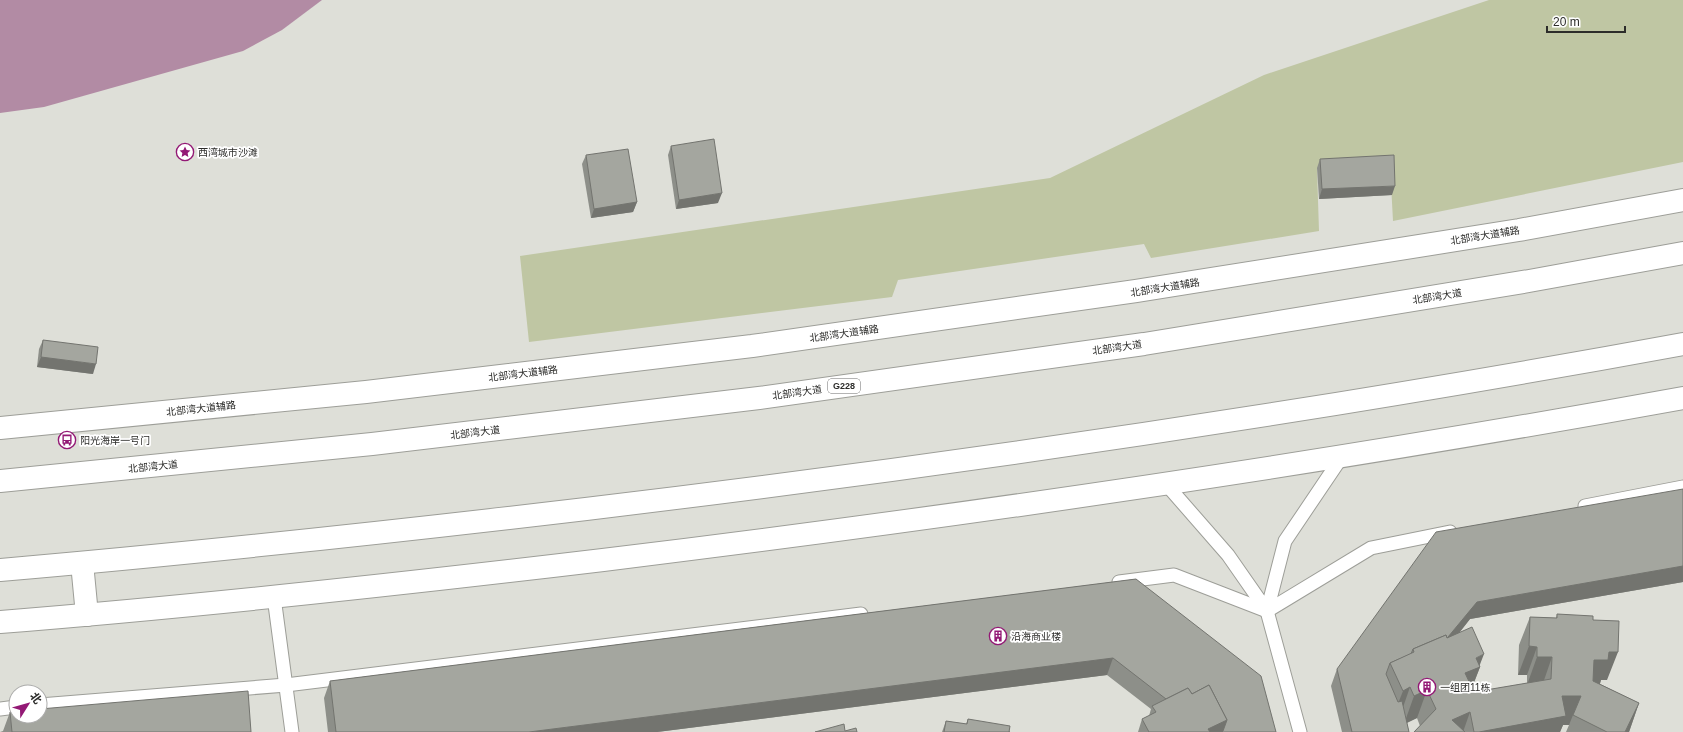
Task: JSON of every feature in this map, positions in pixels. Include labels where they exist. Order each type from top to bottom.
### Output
[{"type":"main road","name":"北部湾大道辅路","points":[[0,428],[366,392],[752,346],[1136,292],[1520,230],[1683,200]]},
{"type":"main road","name":"北部湾大道","points":[[0,481],[372,444],[759,398],[1144,344],[1529,281],[1683,253]]},
{"type":"main road","points":[[0,570],[382,533],[771,486],[1166,431],[1544,370],[1683,344]]},
{"type":"main road","points":[[0,622],[87,615],[388,585],[770,540],[1166,484],[1554,421],[1683,398]]},
{"type":"main road","points":[[82,563],[87,615]]},
{"type":"lane","points":[[1267,611],[1285,541],[1343,456]]},
{"type":"lane","points":[[1166,484],[1228,555],[1267,611],[1300,732]]},
{"type":"lane","points":[[1574,508],[1683,487]]},
{"type":"lane","points":[[1267,611],[1371,548],[1465,530]]},
{"type":"lane","points":[[1103,584],[1174,575],[1267,611]]},
{"type":"lane","points":[[274,597],[292,732]]},
{"type":"lane","points":[[48,704],[286,685],[873,612]]},
{"type":"green space","points":[[1489,0],[1683,0],[1683,162],[1393,221],[1390,165],[1317,169],[1319,231],[1151,258],[1144,244],[898,280],[892,297],[529,342],[520,256],[1050,178],[1264,75]]},
{"type":"shaded area","points":[[0,0],[322,0],[282,30],[243,51],[44,107],[0,113]]},
{"type":"building","points":[[714,139],[722,193],[679,200],[671,146]]},
{"type":"building","points":[[628,149],[637,202],[594,209],[586,155]]},
{"type":"building","points":[[1394,155],[1395,186],[1322,189],[1320,159]]},
{"type":"building","points":[[43,340],[98,347],[96,364],[41,357]]},
{"type":"building","points":[[1683,489],[1683,566],[1477,602],[1447,638],[1446,635],[1413,649],[1411,654],[1390,663],[1386,674],[1398,702],[1402,701],[1409,732],[1352,732],[1337,669],[1436,532]]},
{"type":"building","name":"沿海商业楼","points":[[1136,579],[1261,676],[1276,732],[1222,732],[1227,720],[1209,685],[1192,694],[1188,688],[1166,699],[1113,658],[529,732],[336,732],[330,681]]},
{"type":"building","points":[[1557,614],[1593,616],[1593,620],[1619,621],[1618,652],[1609,652],[1608,660],[1594,660],[1593,681],[1639,703],[1625,732],[1607,732],[1573,715],[1581,696],[1562,696],[1566,716],[1474,732],[1470,712],[1452,720],[1465,732],[1414,732],[1436,709],[1427,690],[1414,696],[1410,687],[1403,691],[1390,663],[1414,652],[1413,649],[1446,635],[1447,638],[1472,627],[1484,654],[1476,658],[1480,667],[1465,673],[1474,692],[1551,679],[1552,657],[1537,657],[1537,647],[1529,646],[1530,617],[1557,618]]},
{"type":"building","points":[[1209,685],[1227,720],[1208,729],[1210,732],[1149,732],[1142,719],[1156,712],[1152,706],[1188,688],[1192,694]]},
{"type":"building","points":[[248,691],[251,732],[12,732],[11,724],[48,724],[48,708]]},
{"type":"building","points":[[968,719],[1010,726],[1009,732],[944,732],[946,721],[967,724]]},
{"type":"building","points":[[844,724],[845,731],[856,728],[857,732],[815,732]]},
{"type":"place","name":"西湾城市沙滩","points":[[185,152]]},
{"type":"place","name":"阳光海岸一号门","points":[[67,440]]},
{"type":"place","name":"沿海商业楼","points":[[998,636]]},
{"type":"place","name":"一组团11栋","points":[[1427,687]]}]
